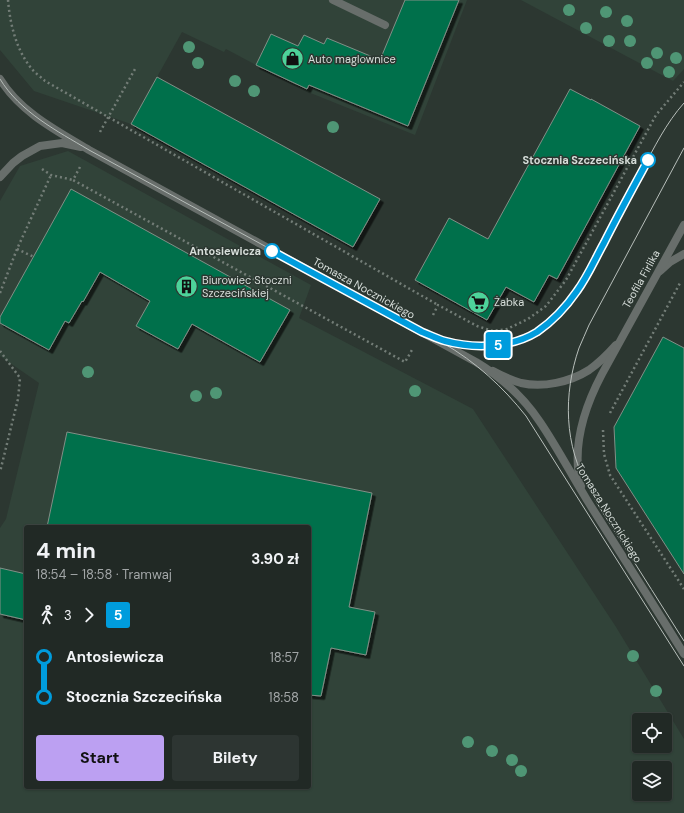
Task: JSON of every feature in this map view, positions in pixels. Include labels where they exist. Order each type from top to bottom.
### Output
[{"type":"street","points":[[333,0],[385,25]]},
{"type":"street","name":"Tomasza Nocznickiego","points":[[0,79],[14,97],[36,116],[60,133],[476,362],[503,381],[530,409],[543,428],[684,654]]},
{"type":"street","points":[[0,178],[12,163],[40,146],[62,143],[78,145],[89,150]]},
{"type":"street","name":"Teofila Firlika","points":[[583,494],[579,480],[578,455],[579,437],[586,407],[618,344],[684,225]]},
{"type":"street","points":[[654,278],[665,266],[684,254]]},
{"type":"street","name":"Teofila Firlika","points":[[476,362],[495,372],[522,383],[533,385],[547,384],[577,377],[603,359],[618,344]]},
{"type":"path","points":[[8,0],[9,15],[18,47],[31,68],[45,81],[438,305],[477,326],[493,331],[507,329],[528,319],[546,306],[566,280],[656,115],[684,82]]},
{"type":"path","points":[[135,69],[73,180],[405,362],[438,305]]},
{"type":"path","points":[[0,293],[17,249],[51,175]]},
{"type":"path","points":[[17,249],[34,257]]},
{"type":"path","points":[[606,419],[680,282]]},
{"type":"path","points":[[0,352],[20,378],[18,399],[0,472]]},
{"type":"path","points":[[603,425],[604,454],[610,475],[684,589]]},
{"type":"shaded area","points":[[0,0],[467,0],[415,135],[308,92],[226,49],[224,52],[182,32],[131,124],[34,91],[0,50]]},
{"type":"shaded area","points":[[521,0],[684,0],[684,69],[673,81]]},
{"type":"shaded area","points":[[68,151],[311,285],[299,318],[473,409],[616,627],[668,713],[632,713],[632,753],[672,753],[672,719],[684,739],[684,813],[0,813],[0,528],[6,519],[39,383],[0,356],[0,201],[20,166]]},
{"type":"building","points":[[405,0],[459,0],[408,126],[309,85],[307,89],[256,65],[271,34],[298,46],[304,35],[324,44],[327,38],[380,60]]},
{"type":"building","points":[[157,77],[380,199],[353,247],[131,124]]},
{"type":"building","points":[[570,89],[640,126],[557,279],[549,275],[534,302],[506,287],[487,320],[415,280],[449,218],[488,239]]},
{"type":"building","name":"Biurowiec Stoczni Szczecińskiej","points":[[71,189],[290,310],[260,362],[192,324],[178,349],[136,326],[150,301],[100,272],[69,323],[65,321],[49,350],[0,323],[0,317]]},
{"type":"building","points":[[663,337],[684,348],[684,574],[616,468],[614,427]]},
{"type":"building","points":[[67,432],[372,493],[349,607],[375,612],[366,655],[331,648],[321,696],[311,695],[311,525],[47,525]]},
{"type":"building","points":[[0,568],[24,574],[24,620],[0,614]]},
{"type":"tram line","points":[[0,79],[8,91],[40,120],[89,150],[422,332],[439,339],[469,345],[499,344],[526,337],[550,322],[560,313],[584,279],[666,127],[684,103]]},
{"type":"tram line","points":[[684,148],[589,325],[579,348],[574,366],[570,384],[569,402],[569,420],[575,455],[589,489],[684,641]]},
{"type":"tram line","name":"5","points":[[272,251],[435,338],[465,345],[480,346],[512,342],[537,332],[557,316],[578,290],[648,160]]},
{"type":"tram line","points":[[443,343],[467,358],[478,367],[508,395],[526,416],[684,666]]},
{"type":"place","name":"Auto maglownice","points":[[293,59]]},
{"type":"place","name":"Stocznia Szczecińska","points":[[648,160]]},
{"type":"place","name":"Antosiewicza","points":[[272,251]]},
{"type":"place","name":"Biurowiec Stoczni Szczecińskiej","points":[[186,286]]},
{"type":"place","name":"Żabka","points":[[478,302]]}]
